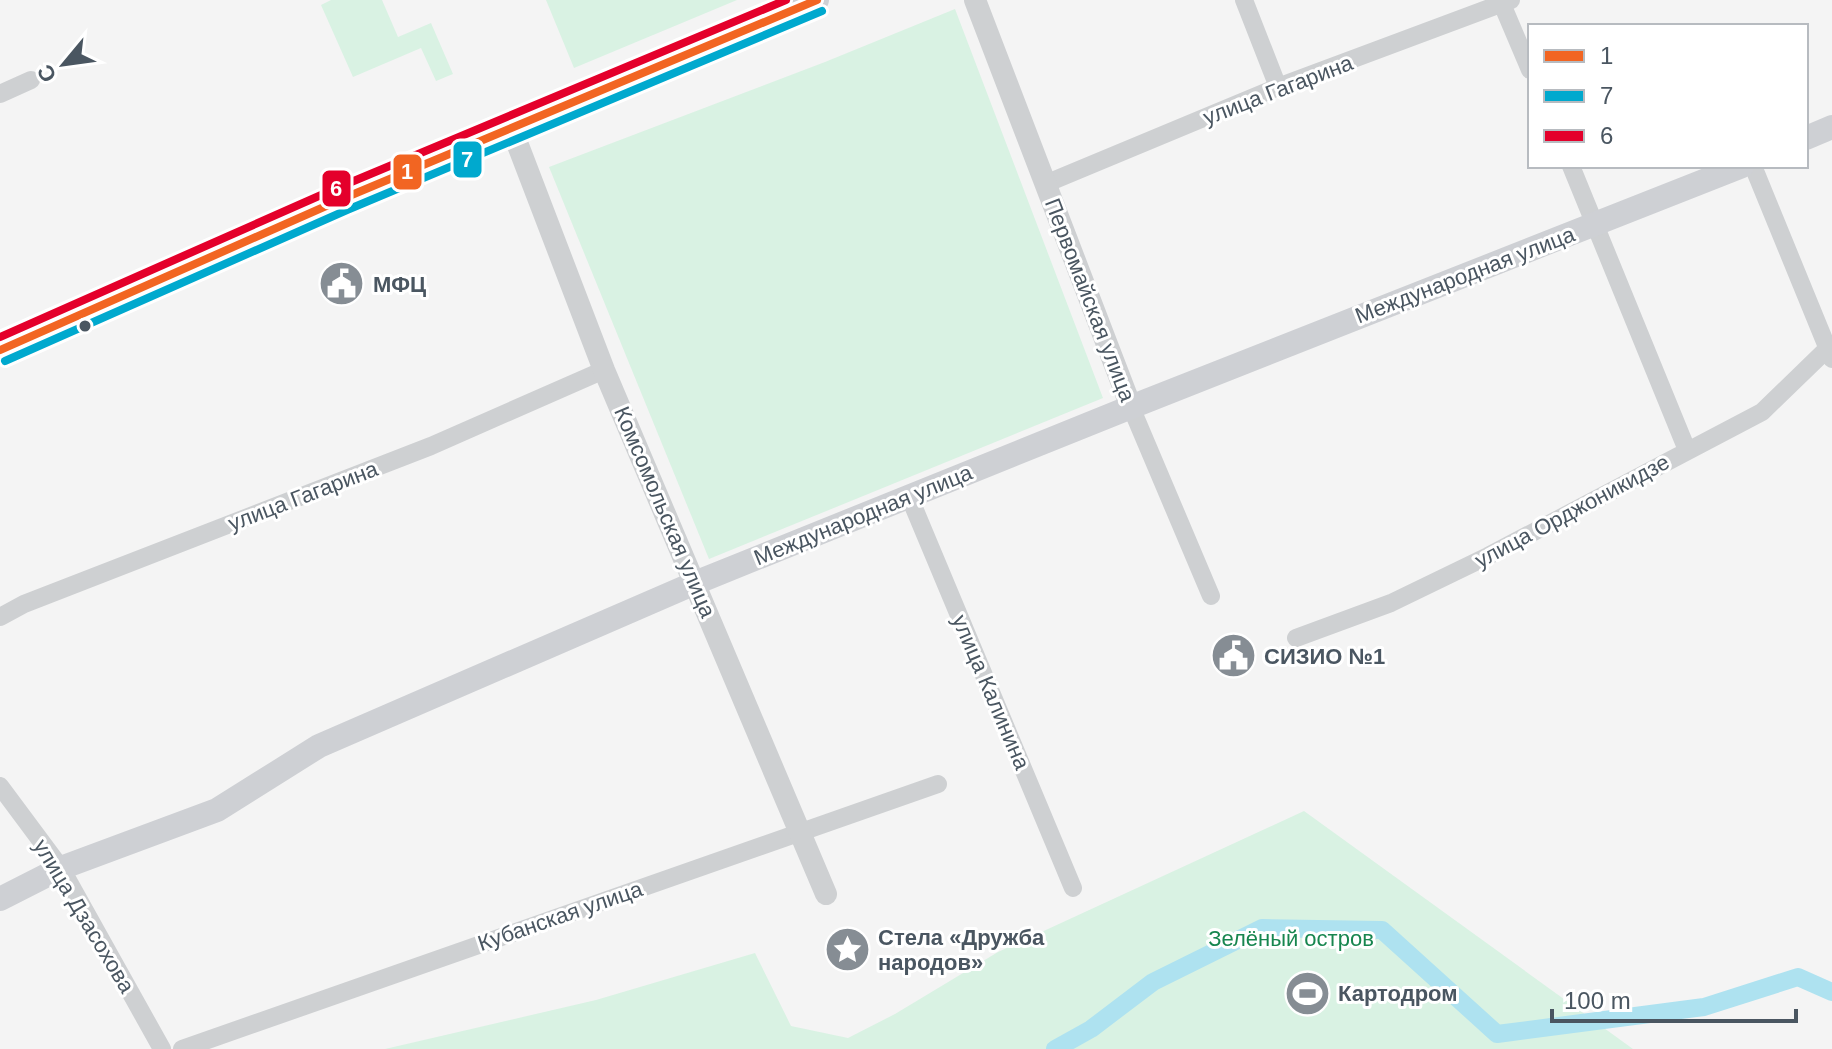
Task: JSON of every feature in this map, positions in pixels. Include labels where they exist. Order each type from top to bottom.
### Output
[{"type":"main road","points":[[0,350],[342,199],[817,0]]},
{"type":"main road","points":[[1808,137],[1832,127]]},
{"type":"main road","name":"Международная улица","points":[[0,899],[61,868],[217,810],[319,746],[695,583],[1737,168]]},
{"type":"street","name":"Первомайская улица","points":[[975,0],[1131,407],[1211,596]]},
{"type":"street","points":[[1244,0],[1278,87]]},
{"type":"street","name":"улица Гагарина","points":[[1045,184],[1278,87],[1507,2]]},
{"type":"street","points":[[1507,2],[1528,64]]},
{"type":"street","points":[[0,94],[31,80]]},
{"type":"street","name":"Комсомольская улица","points":[[511,127],[604,370],[826,894]]},
{"type":"street","points":[[1572,168],[1687,450]]},
{"type":"street","points":[[1754,168],[1830,354]]},
{"type":"street","name":"улица Орджоникидзе","points":[[1296,638],[1391,603],[1488,556],[1762,412],[1830,354]]},
{"type":"street","name":"улица Гагарина","points":[[0,617],[24,604],[431,446],[604,370]]},
{"type":"street","name":"улица Калинина","points":[[909,496],[1073,888]]},
{"type":"street","name":"Кубанская улица","points":[[182,1049],[938,784]]},
{"type":"street","name":"улица Дзасохова","points":[[0,786],[61,868],[162,1049]]},
{"type":"green space","points":[[331,0],[382,0],[398,37],[431,23],[453,74],[436,81],[421,48],[353,77],[321,5]]},
{"type":"green space","points":[[546,0],[737,0],[574,68]]},
{"type":"green space","points":[[955,9],[1103,398],[709,559],[549,167]]},
{"type":"green space","name":"Зелёный остров","points":[[1304,811],[1633,1049],[385,1049],[596,1000],[755,953],[791,1026],[848,1038],[895,1014],[998,952]]},
{"type":"waterway","points":[[1055,1049],[1091,1029],[1153,982],[1262,928],[1382,930],[1497,1034],[1704,1007],[1798,977],[1832,992]]},
{"type":"transit line","name":"6","points":[[0,337],[337,188],[786,0]]},
{"type":"transit line","name":"1","points":[[0,350],[342,199],[817,0]]},
{"type":"transit line","name":"7","points":[[5,361],[347,210],[822,11]]},
{"type":"place","name":"МФЦ","points":[[342,284]]},
{"type":"place","name":"СИЗИО №1","points":[[1233,656]]},
{"type":"place","name":"Стела «Дружба народов»","points":[[847,950]]},
{"type":"place","name":"Картодром","points":[[1307,993]]}]
